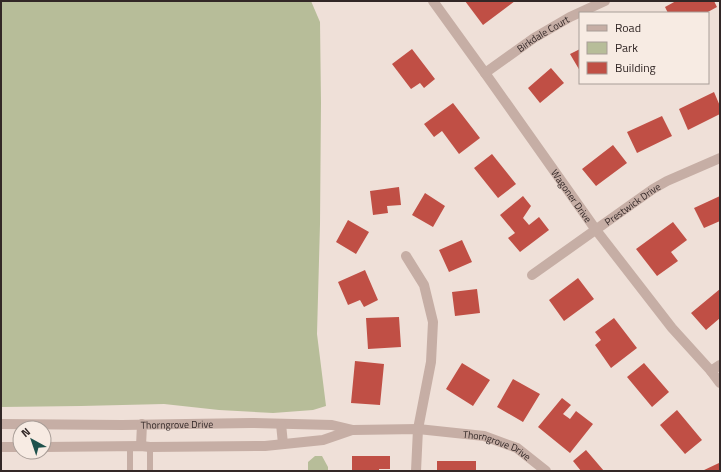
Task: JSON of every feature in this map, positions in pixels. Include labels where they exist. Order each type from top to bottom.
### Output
[{"type":"street","name":"Wagoner Drive","points":[[433,1],[596,230],[672,328],[720,383]]},
{"type":"street","name":"Birkdale Court","points":[[581,12],[605,1]]},
{"type":"street","name":"Birkdale Court","points":[[485,73],[534,38],[579,13]]},
{"type":"street","name":"Prestwick Drive","points":[[532,276],[653,189],[667,181],[720,158]]},
{"type":"street","points":[[406,256],[424,285],[434,322],[431,362],[418,429],[416,471]]},
{"type":"street","points":[[711,371],[720,365]]},
{"type":"street","name":"Thorngrove Drive","points":[[1,424],[251,423],[332,425],[353,430],[418,429],[484,436],[517,448],[546,471]]},
{"type":"street","points":[[142,424],[146,447]]},
{"type":"street","points":[[281,424],[283,444]]},
{"type":"street","name":"Thorngrove Drive","points":[[52,447],[265,446],[323,440],[353,430]]},
{"type":"street","points":[[1,447],[12,447]]},
{"type":"lane","points":[[130,446],[130,471]]},
{"type":"lane","points":[[146,447],[150,471]]},
{"type":"green space","points":[[1,1],[311,1],[320,22],[320,224],[317,334],[326,406],[313,410],[273,413],[219,410],[164,404],[1,407]]},
{"type":"green space","points":[[315,456],[322,456],[328,467],[328,471],[308,471],[308,462]]},
{"type":"building","points":[[465,1],[515,1],[483,25]]},
{"type":"building","points":[[676,1],[714,1],[717,7],[708,12],[668,12],[665,7]]},
{"type":"building","points":[[412,49],[435,79],[424,88],[420,83],[411,89],[392,64]]},
{"type":"building","points":[[579,50],[579,69],[570,54]]},
{"type":"building","points":[[551,68],[564,83],[540,103],[528,88]]},
{"type":"building","points":[[714,92],[720,106],[720,114],[688,130],[679,109]]},
{"type":"building","points":[[453,103],[480,138],[459,154],[442,131],[434,137],[424,124]]},
{"type":"building","points":[[662,116],[672,136],[637,153],[627,132]]},
{"type":"building","points":[[613,145],[627,163],[596,186],[582,169]]},
{"type":"building","points":[[492,154],[516,184],[498,198],[474,168]]},
{"type":"building","points":[[399,187],[401,205],[387,206],[388,213],[373,215],[370,191]]},
{"type":"building","points":[[425,193],[445,206],[433,227],[412,215]]},
{"type":"building","points":[[523,196],[531,206],[523,218],[529,225],[539,217],[549,230],[520,252],[508,238],[515,233],[500,215]]},
{"type":"building","points":[[720,196],[720,221],[704,228],[694,208]]},
{"type":"building","points":[[348,220],[369,232],[356,254],[336,242]]},
{"type":"building","points":[[673,222],[687,240],[671,252],[678,261],[657,276],[636,249]]},
{"type":"building","points":[[462,240],[472,262],[449,272],[439,250]]},
{"type":"building","points":[[365,270],[378,300],[364,307],[360,300],[348,305],[338,282]]},
{"type":"building","points":[[578,278],[594,299],[564,321],[549,300]]},
{"type":"building","points":[[477,289],[480,313],[455,316],[452,292]]},
{"type":"building","points":[[720,289],[720,318],[706,330],[691,313]]},
{"type":"building","points":[[399,317],[401,347],[368,349],[366,318]]},
{"type":"building","points":[[614,318],[637,348],[611,368],[595,345],[601,340],[595,332]]},
{"type":"building","points":[[355,361],[384,364],[380,405],[351,403]]},
{"type":"building","points":[[462,363],[490,380],[473,406],[446,389]]},
{"type":"building","points":[[644,363],[669,392],[652,407],[627,377]]},
{"type":"building","points":[[513,379],[540,394],[523,422],[497,407]]},
{"type":"building","points":[[562,398],[571,405],[563,414],[570,419],[576,411],[593,424],[570,453],[538,427]]},
{"type":"building","points":[[677,410],[702,440],[685,454],[660,425]]},
{"type":"building","points":[[586,450],[604,471],[581,471],[573,461]]},
{"type":"building","points":[[352,456],[390,456],[390,469],[379,469],[379,471],[352,471]]},
{"type":"building","points":[[437,461],[476,461],[476,471],[437,471]]},
{"type":"building","points":[[719,463],[720,471],[702,471]]}]
